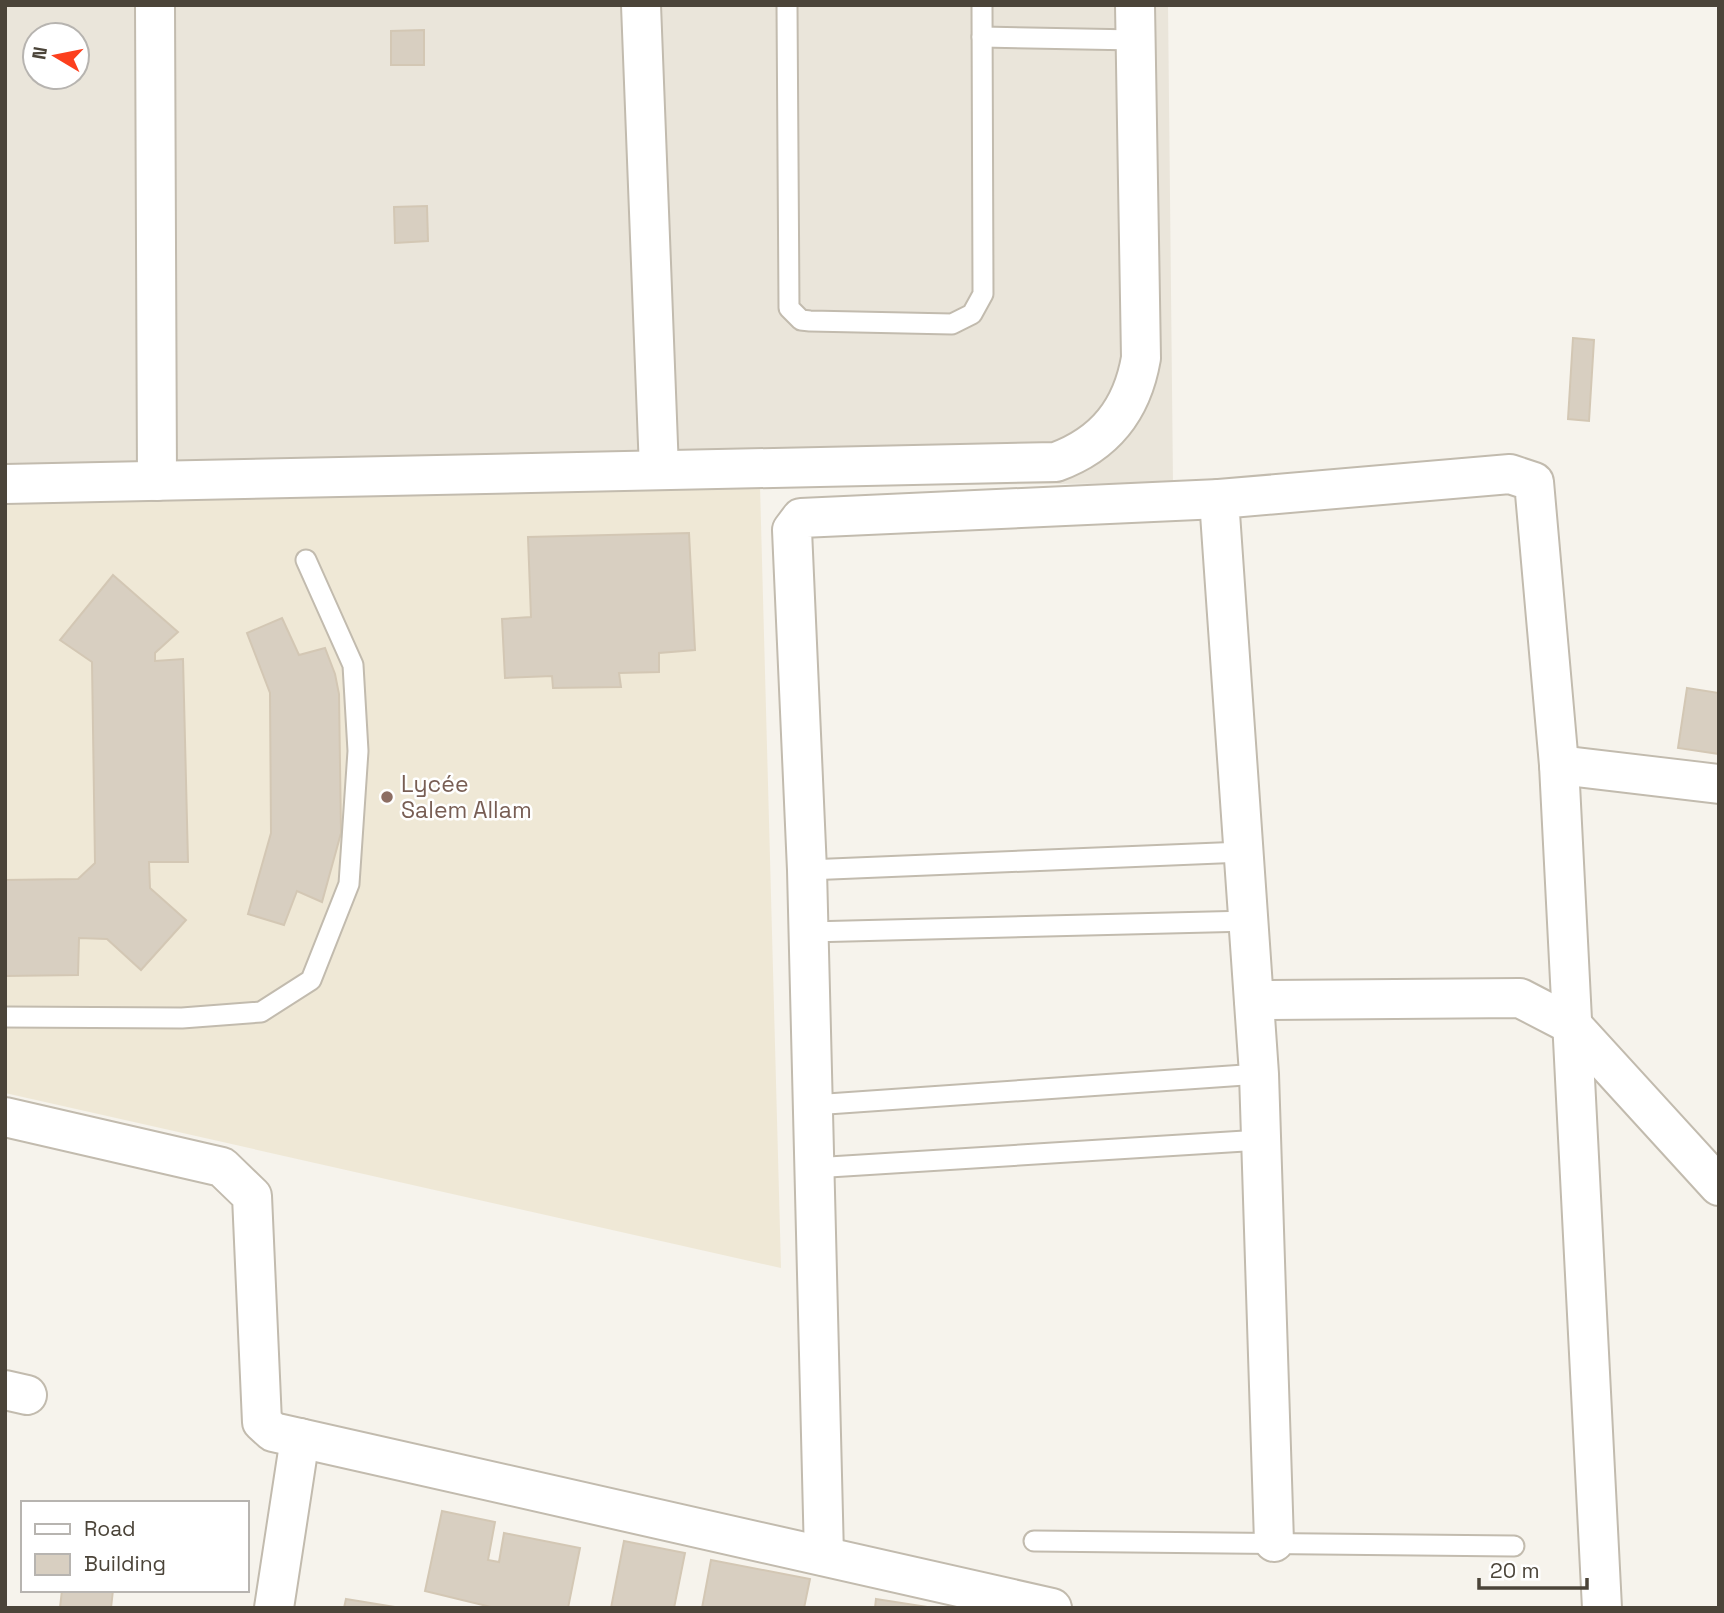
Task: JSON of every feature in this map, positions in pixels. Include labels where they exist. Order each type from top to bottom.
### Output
[{"type":"street","points":[[155,5],[157,481]]},
{"type":"street","points":[[641,5],[659,470]]},
{"type":"street","points":[[5,484],[1056,462],[1096,442],[1113,426],[1137,383],[1141,358],[1135,22]]},
{"type":"street","points":[[824,1556],[809,932],[792,530],[801,518],[1219,499],[1510,474],[1534,482],[1559,765],[1602,1608]]},
{"type":"street","points":[[1219,499],[1259,1074],[1274,1542]]},
{"type":"street","points":[[1559,765],[1719,784]]},
{"type":"street","points":[[1254,1000],[1520,998],[1572,1025],[1719,1186]]},
{"type":"street","points":[[5,1117],[222,1167],[252,1196],[262,1422],[273,1432],[1052,1608]]},
{"type":"street","points":[[274,1608],[300,1438]]},
{"type":"lane","points":[[787,5],[787,300],[794,315],[810,321],[952,324],[972,314],[980,305],[984,294],[982,5]]},
{"type":"lane","points":[[982,37],[1135,22]]},
{"type":"lane","points":[[5,1017],[182,1018],[261,1012],[311,980],[349,884],[358,751],[352,665],[306,560]]},
{"type":"lane","points":[[807,870],[1243,852]]},
{"type":"lane","points":[[809,932],[1250,921]]},
{"type":"lane","points":[[813,1105],[1259,1074]]},
{"type":"lane","points":[[813,1168],[1261,1140]]},
{"type":"lane","points":[[1034,1541],[1514,1546]]},
{"type":"shaded area","points":[[5,5],[1168,5],[1173,483],[760,486],[5,500]]},
{"type":"shaded area","name":"Lycée Salem Allam","points":[[760,486],[781,1268],[5,1093],[5,500]]},
{"type":"building","points":[[424,30],[424,65],[391,65],[391,31]]},
{"type":"building","points":[[427,206],[428,241],[395,243],[394,207]]},
{"type":"building","points":[[1573,338],[1594,340],[1589,421],[1568,419]]},
{"type":"building","points":[[689,533],[695,650],[659,653],[659,672],[619,673],[621,687],[553,688],[552,676],[505,678],[502,619],[531,617],[528,537]]},
{"type":"building","points":[[113,575],[178,632],[155,653],[155,661],[183,659],[188,862],[149,862],[150,888],[186,920],[141,970],[107,939],[79,938],[78,975],[5,976],[5,880],[78,879],[95,863],[92,662],[60,640]]},
{"type":"building","points":[[282,618],[299,655],[325,648],[335,674],[339,694],[341,833],[322,902],[297,891],[284,925],[248,914],[271,833],[270,693],[247,633]]},
{"type":"building","points":[[1687,688],[1719,693],[1719,754],[1678,748]]},
{"type":"building","points":[[442,1511],[495,1522],[488,1560],[499,1562],[504,1533],[580,1548],[568,1608],[495,1608],[425,1591]]},
{"type":"building","points":[[624,1541],[685,1553],[674,1608],[611,1608]]},
{"type":"building","points":[[711,1560],[810,1579],[804,1608],[702,1608]]},
{"type":"building","points":[[62,1592],[113,1592],[111,1608],[60,1608]]},
{"type":"building","points":[[346,1599],[401,1608],[344,1608]]},
{"type":"building","points":[[876,1599],[928,1607],[928,1608],[875,1608]]},
{"type":"place","name":"Lycée Salem Allam","points":[[387,797]]}]
